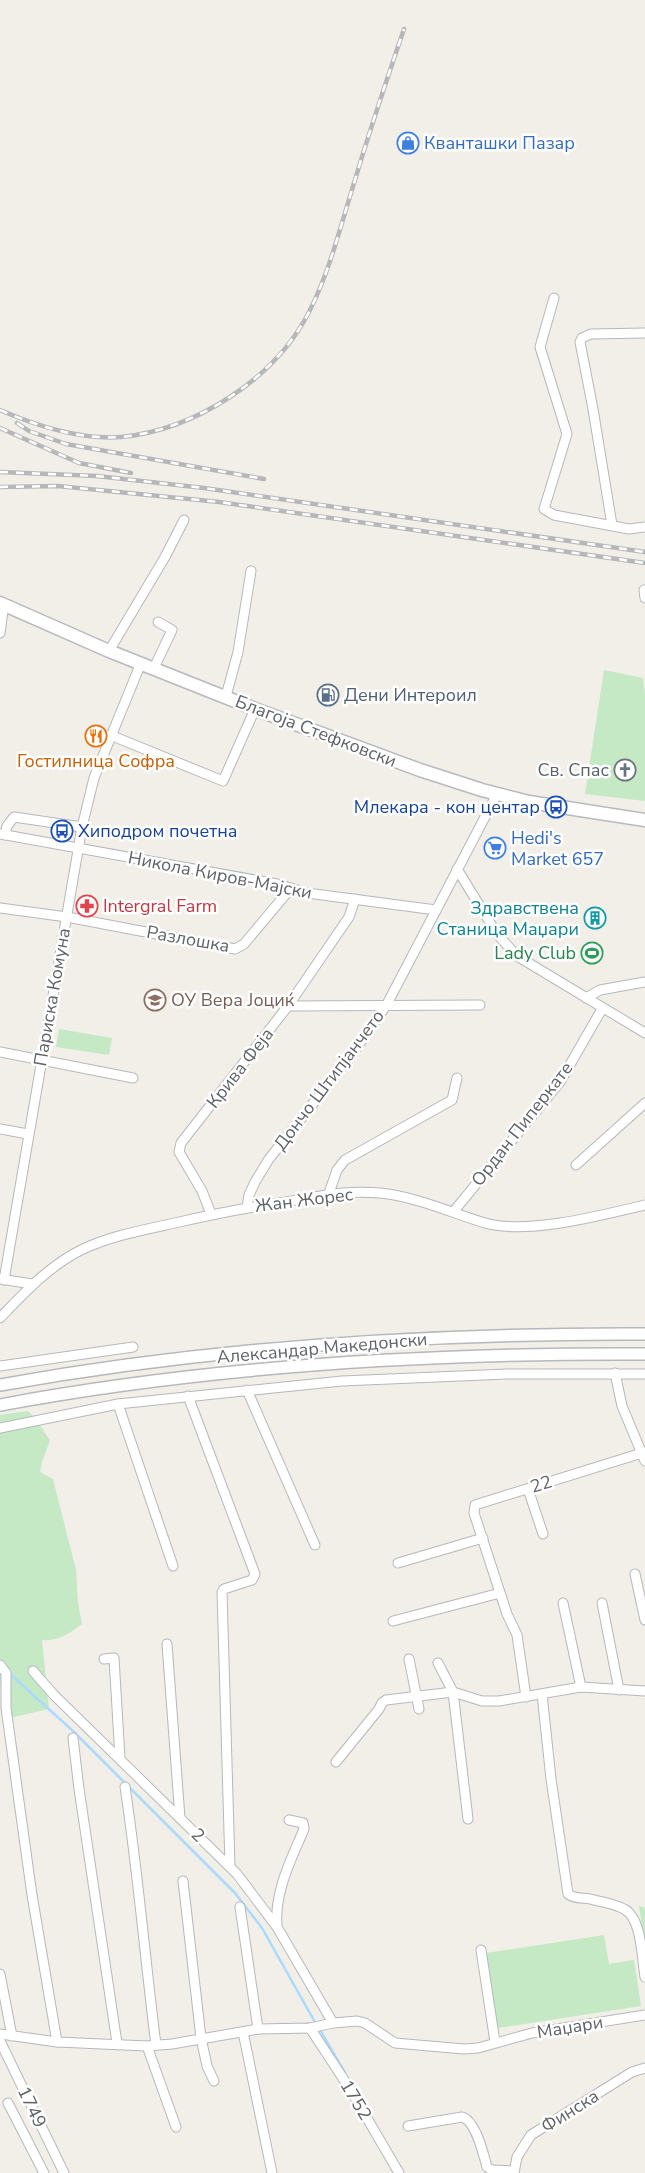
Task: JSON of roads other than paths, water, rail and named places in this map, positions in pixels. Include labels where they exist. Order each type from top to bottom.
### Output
[{"type":"main road","name":"Благоја Стефковски","points":[[2,603],[141,663],[390,760],[497,794],[553,807],[645,820]]},
{"type":"street","points":[[554,298],[540,347],[567,434],[544,510],[554,516],[629,529],[645,528]]},
{"type":"street","points":[[612,525],[580,342],[582,338],[591,334],[645,333]]},
{"type":"street","points":[[109,650],[165,557],[184,520]]},
{"type":"street","points":[[226,696],[238,652],[251,571]]},
{"type":"street","points":[[0,633],[2,603]]},
{"type":"street","points":[[154,668],[172,630],[158,622]]},
{"type":"street","name":"Париска Комуна","points":[[2,1280],[67,917],[77,848],[94,778],[141,663]]},
{"type":"street","points":[[110,735],[222,781],[255,709]]},
{"type":"street","name":"Дончо Штипјанчето","points":[[247,1206],[249,1195],[269,1159],[353,1053],[387,1004],[497,794]]},
{"type":"street","name":"Никола Киров-Мајски","points":[[82,826],[14,818],[2,834],[291,888],[307,893],[436,910]]},
{"type":"street","points":[[457,869],[497,934],[510,950],[527,964],[645,1033]]},
{"type":"street","name":"Разлошка","points":[[0,908],[67,917],[236,949],[244,944],[291,888]]},
{"type":"street","name":"Крива Феја","points":[[211,1214],[202,1191],[184,1161],[179,1148],[288,1006],[349,916],[355,900]]},
{"type":"street","points":[[586,998],[600,990],[645,982]]},
{"type":"street","points":[[288,1006],[480,1005]]},
{"type":"street","name":"Ордан Пиперкате","points":[[454,1211],[560,1082],[602,1009]]},
{"type":"street","points":[[0,1052],[133,1078]]},
{"type":"street","points":[[329,1193],[340,1164],[452,1100],[456,1092],[457,1078]]},
{"type":"street","points":[[576,1164],[645,1103]]},
{"type":"street","points":[[0,1129],[28,1134]]},
{"type":"street","name":"Жан Жорес","points":[[0,1318],[32,1284],[80,1250],[120,1236],[247,1206],[329,1193],[382,1194],[454,1211],[486,1223],[532,1226],[607,1214],[645,1205]]},
{"type":"street","points":[[2,1280],[32,1284]]},
{"type":"street","name":"Александар Македонски","points":[[0,1385],[79,1371],[285,1348],[474,1336],[645,1334]]},
{"type":"street","points":[[0,1366],[133,1347]]},
{"type":"street","name":"Александар Македонски","points":[[0,1405],[169,1380],[300,1368],[445,1358],[564,1354],[645,1354]]},
{"type":"street","name":"22","points":[[526,1697],[517,1634],[500,1593],[474,1513],[474,1505],[644,1455],[622,1406],[615,1373]]},
{"type":"street","points":[[0,1428],[118,1404],[342,1381],[441,1376],[645,1374]]},
{"type":"street","points":[[247,1390],[315,1545]]},
{"type":"street","points":[[188,1396],[255,1574],[252,1580],[230,1587],[222,1592],[230,1866]]},
{"type":"street","points":[[118,1404],[173,1566]]},
{"type":"street","points":[[528,1488],[543,1534]]},
{"type":"street","points":[[398,1563],[483,1538]]},
{"type":"street","points":[[636,1574],[645,1620]]},
{"type":"street","points":[[393,1621],[500,1593]]},
{"type":"street","points":[[563,1603],[581,1688]]},
{"type":"street","points":[[602,1603],[619,1690]]},
{"type":"street","points":[[167,1644],[180,1818]]},
{"type":"street","points":[[104,1659],[114,1658],[120,1758]]},
{"type":"street","points":[[409,1659],[419,1709]]},
{"type":"street","points":[[438,1663],[453,1692],[468,1819]]},
{"type":"street","points":[[1,1665],[6,1673],[6,1708],[32,1895],[56,2042]]},
{"type":"street","name":"2","points":[[34,1671],[54,1695],[230,1866],[277,1927],[333,2023]]},
{"type":"street","points":[[336,1762],[380,1709],[384,1701],[417,1695],[453,1692],[490,1701],[581,1688],[645,1691]]},
{"type":"street","points":[[542,1694],[561,1855],[568,1894],[573,1898],[610,1903],[625,1909],[632,1915],[637,1926],[645,1977]]},
{"type":"street","points":[[73,1738],[117,2044]]},
{"type":"street","points":[[125,1787],[134,1844],[152,2045],[176,2127]]},
{"type":"street","points":[[277,1927],[277,1902],[284,1876],[304,1829],[303,1823],[289,1820]]},
{"type":"street","points":[[183,1881],[201,2038],[207,2066],[214,2081]]},
{"type":"street","points":[[240,1907],[258,2029]]},
{"type":"street","points":[[0,2034],[56,2042],[152,2045],[258,2029],[310,2028],[333,2023],[357,2021],[365,2023],[395,2043],[447,2049],[478,2048],[495,2042],[481,1950]]},
{"type":"street","points":[[0,1974],[12,2036]]},
{"type":"street","name":"Маџари","points":[[495,2042],[532,2033],[645,2015]]},
{"type":"street","name":"1752","points":[[310,2028],[350,2089],[398,2173]]},
{"type":"street","points":[[243,2032],[272,2173]]},
{"type":"street","name":"1749","points":[[0,2040],[64,2173]]},
{"type":"street","name":"Финска","points":[[408,2126],[462,2117],[467,2118],[474,2126],[487,2168],[514,2172],[517,2156],[531,2135],[632,2072],[645,2068]]},
{"type":"street","points":[[8,2102],[44,2173]]},
{"type":"waterway","points":[[9,1673],[73,1731],[235,1893],[262,1928],[316,2024]]},
{"type":"waterway","points":[[319,2028],[345,2073]]},
{"type":"railway","points":[[0,410],[59,431],[74,434],[121,437],[149,432],[177,424],[204,412],[230,397],[276,359],[294,336],[309,312],[323,280],[404,29]]},
{"type":"railway","points":[[17,423],[29,431],[66,444],[264,479]]},
{"type":"railway","points":[[0,428],[79,463],[131,473]]},
{"type":"railway","points":[[0,472],[97,476],[204,488],[645,552]]},
{"type":"railway","points":[[0,487],[58,486],[219,502],[645,563]]},
{"type":"place","name":"Кванташки Пазар","points":[[408,143]]},
{"type":"place","name":"Дени Интероил","points":[[328,695]]},
{"type":"place","name":"Гостилница Софра","points":[[96,736]]},
{"type":"place","name":"Св. Спас","points":[[625,770]]},
{"type":"place","name":"Млекара - кон центар","points":[[556,807]]},
{"type":"place","name":"Хиподром почетна","points":[[62,831]]},
{"type":"place","name":"Hedi's Market 657","points":[[495,848]]},
{"type":"place","name":"Intergral Farm","points":[[87,906]]},
{"type":"place","name":"Здравствена Станица Маџари","points":[[595,918]]},
{"type":"place","name":"Lady Club","points":[[592,953]]},
{"type":"place","name":"ОУ Вера Јоциќ","points":[[155,1000]]}]
